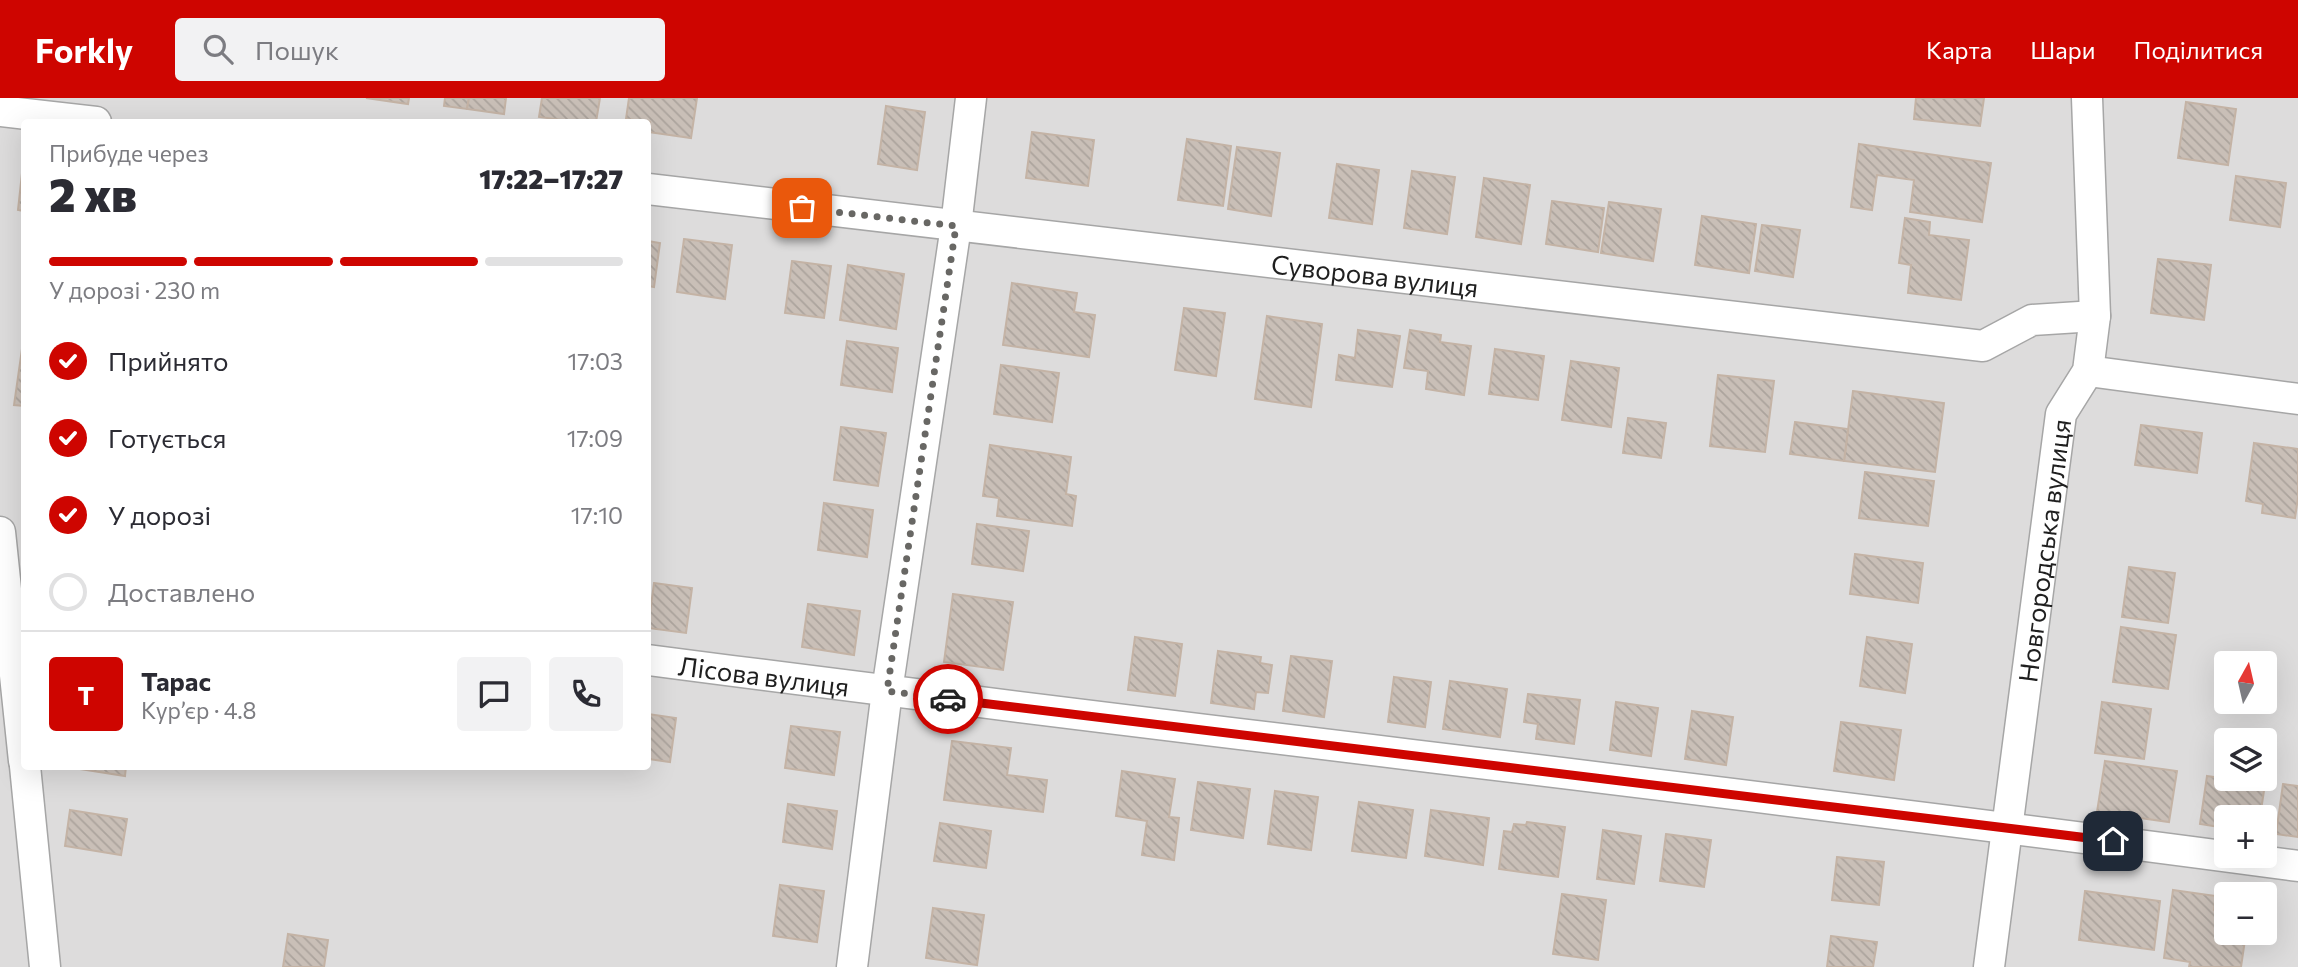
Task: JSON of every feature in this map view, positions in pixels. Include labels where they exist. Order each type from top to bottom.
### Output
[{"type":"street","points":[[852,967],[887,691],[956,226],[971,98]]},
{"type":"street","name":"Новгородська вулиця","points":[[1989,967],[2062,414],[2088,371],[2095,316],[2087,98]]},
{"type":"street","points":[[0,111],[70,119]]},
{"type":"street","name":"Суворова вулиця","points":[[651,189],[1983,346],[2032,320],[2095,316]]},
{"type":"street","points":[[2088,371],[2298,399]]},
{"type":"street","points":[[0,532],[10,575],[21,721]]},
{"type":"street","name":"Лісова вулиця","points":[[651,660],[2007,827],[2298,866]]},
{"type":"street","points":[[25,770],[45,967]]},
{"type":"shaded area","points":[[0,98],[2298,98],[2298,967],[0,967]]},
{"type":"building","points":[[366,98],[409,98],[408,104]]},
{"type":"building","points":[[445,98],[469,98],[467,109],[444,106]]},
{"type":"building","points":[[469,98],[506,98],[504,114],[467,109]]},
{"type":"building","points":[[542,98],[600,98],[596,119],[539,117]]},
{"type":"building","points":[[629,98],[697,98],[691,138],[651,132],[651,119],[626,119]]},
{"type":"building","points":[[1916,98],[1984,98],[1980,126],[1914,119]]},
{"type":"building","points":[[2186,102],[2236,109],[2228,165],[2178,158]]},
{"type":"building","points":[[886,106],[925,112],[917,170],[878,164]]},
{"type":"building","points":[[1032,132],[1094,140],[1088,186],[1026,178]]},
{"type":"building","points":[[1187,139],[1231,146],[1223,206],[1178,200]]},
{"type":"building","points":[[1859,144],[1991,163],[1982,222],[1910,212],[1914,180],[1877,175],[1872,210],[1851,207]]},
{"type":"building","points":[[1237,147],[1280,153],[1271,216],[1228,209]]},
{"type":"building","points":[[1337,164],[1379,170],[1372,224],[1329,218]]},
{"type":"building","points":[[1412,171],[1455,177],[1447,234],[1404,228]]},
{"type":"building","points":[[2236,176],[2286,183],[2280,227],[2230,220]]},
{"type":"building","points":[[1484,178],[1530,185],[1521,244],[1476,237]]},
{"type":"building","points":[[21,182],[21,210],[18,210]]},
{"type":"building","points":[[1552,201],[1604,208],[1598,252],[1546,244]]},
{"type":"building","points":[[1609,202],[1661,209],[1653,261],[1601,253]]},
{"type":"building","points":[[1702,216],[1756,224],[1749,273],[1695,265]]},
{"type":"building","points":[[1905,218],[1930,222],[1929,235],[1969,240],[1961,300],[1908,293],[1911,265],[1899,263]]},
{"type":"building","points":[[1762,225],[1800,230],[1793,277],[1755,271]]},
{"type":"building","points":[[684,239],[732,245],[725,299],[677,292]]},
{"type":"building","points":[[651,242],[660,243],[654,287],[651,286]]},
{"type":"building","points":[[2158,259],[2211,265],[2204,320],[2151,313]]},
{"type":"building","points":[[792,261],[831,266],[824,318],[785,313]]},
{"type":"building","points":[[848,265],[904,274],[896,329],[840,320]]},
{"type":"building","points":[[1012,283],[1077,293],[1074,312],[1095,315],[1089,357],[1003,345]]},
{"type":"building","points":[[1184,308],[1225,313],[1216,376],[1175,370]]},
{"type":"building","points":[[1267,316],[1322,324],[1311,407],[1255,399]]},
{"type":"building","points":[[1358,330],[1400,336],[1392,387],[1336,380],[1339,355],[1355,358]]},
{"type":"building","points":[[1410,330],[1441,335],[1440,342],[1471,346],[1464,395],[1426,389],[1428,371],[1404,368]]},
{"type":"building","points":[[847,341],[898,348],[892,392],[841,385]]},
{"type":"building","points":[[1495,349],[1544,356],[1538,400],[1489,394]]},
{"type":"building","points":[[21,356],[21,406],[14,405]]},
{"type":"building","points":[[1571,361],[1619,368],[1611,427],[1562,420]]},
{"type":"building","points":[[1001,365],[1059,373],[1052,422],[994,414]]},
{"type":"building","points":[[1718,375],[1774,381],[1765,452],[1710,446]]},
{"type":"building","points":[[1853,391],[1944,403],[1935,472],[1844,461]]},
{"type":"building","points":[[1628,418],[1666,423],[1661,458],[1623,453]]},
{"type":"building","points":[[1795,422],[1848,429],[1844,461],[1790,454]]},
{"type":"building","points":[[2141,425],[2202,433],[2197,473],[2135,465]]},
{"type":"building","points":[[841,427],[886,433],[878,486],[834,480]]},
{"type":"building","points":[[2254,443],[2298,449],[2298,498],[2295,518],[2262,513],[2263,504],[2246,501]]},
{"type":"building","points":[[990,445],[1071,457],[1066,494],[1076,496],[1072,526],[997,516],[999,498],[983,496]]},
{"type":"building","points":[[1865,472],[1934,481],[1928,526],[1859,518]]},
{"type":"building","points":[[824,503],[873,510],[867,557],[818,550]]},
{"type":"building","points":[[977,524],[1029,531],[1023,571],[972,564]]},
{"type":"building","points":[[1855,554],[1923,563],[1918,603],[1850,594]]},
{"type":"building","points":[[2129,567],[2175,573],[2168,623],[2122,617]]},
{"type":"building","points":[[654,583],[692,588],[686,633],[651,628]]},
{"type":"building","points":[[953,594],[1013,602],[1003,670],[944,662]]},
{"type":"building","points":[[808,604],[860,611],[854,655],[802,647]]},
{"type":"building","points":[[2121,627],[2176,635],[2168,689],[2113,682]]},
{"type":"building","points":[[1135,637],[1182,644],[1175,696],[1128,690]]},
{"type":"building","points":[[1867,637],[1912,644],[1905,693],[1860,686]]},
{"type":"building","points":[[1218,651],[1261,657],[1260,663],[1272,665],[1268,693],[1256,692],[1254,709],[1211,703]]},
{"type":"building","points":[[1291,656],[1332,661],[1324,717],[1283,711]]},
{"type":"building","points":[[1394,677],[1431,682],[1425,727],[1388,722]]},
{"type":"building","points":[[1450,681],[1507,689],[1500,737],[1443,729]]},
{"type":"building","points":[[1528,694],[1580,700],[1574,744],[1536,739],[1538,724],[1524,722]]},
{"type":"building","points":[[1616,702],[1658,708],[1651,756],[1610,750]]},
{"type":"building","points":[[2102,702],[2151,709],[2144,759],[2095,753]]},
{"type":"building","points":[[1692,711],[1733,717],[1726,765],[1685,759]]},
{"type":"building","points":[[651,714],[676,718],[670,762],[651,759]]},
{"type":"building","points":[[1841,722],[1901,730],[1894,780],[1834,771]]},
{"type":"building","points":[[791,726],[840,732],[834,775],[785,768]]},
{"type":"building","points":[[952,741],[1011,748],[1007,775],[1047,780],[1043,812],[944,800]]},
{"type":"building","points":[[2105,761],[2177,771],[2169,822],[2097,812]]},
{"type":"building","points":[[87,770],[126,770],[125,776]]},
{"type":"building","points":[[1122,771],[1175,779],[1169,817],[1179,818],[1174,860],[1142,855],[1147,821],[1116,816]]},
{"type":"building","points":[[2207,776],[2214,777],[2214,791],[2264,791],[2262,805],[2214,805],[2214,826],[2200,824]]},
{"type":"building","points":[[1198,782],[1250,789],[1243,838],[1191,830]]},
{"type":"building","points":[[2283,784],[2298,786],[2298,837],[2277,834]]},
{"type":"building","points":[[1275,791],[1318,797],[1311,850],[1268,844]]},
{"type":"building","points":[[1359,802],[1413,810],[1406,858],[1352,851]]},
{"type":"building","points":[[788,804],[837,811],[832,849],[783,842]]},
{"type":"building","points":[[70,810],[127,819],[121,855],[65,846]]},
{"type":"building","points":[[1431,810],[1489,818],[1483,865],[1425,856]]},
{"type":"building","points":[[1527,822],[1565,827],[1558,877],[1499,869],[1504,831],[1512,832],[1514,824],[1526,825]]},
{"type":"building","points":[[940,823],[991,831],[986,868],[934,861]]},
{"type":"building","points":[[1603,830],[1641,836],[1634,884],[1597,879]]},
{"type":"building","points":[[1666,834],[1711,840],[1704,887],[1660,881]]},
{"type":"building","points":[[1837,857],[1884,862],[1879,905],[1832,900]]},
{"type":"building","points":[[780,885],[824,891],[817,942],[773,936]]},
{"type":"building","points":[[2173,890],[2214,896],[2214,945],[2244,945],[2241,967],[2189,967],[2190,962],[2164,958]]},
{"type":"building","points":[[2085,891],[2160,901],[2154,950],[2079,940]]},
{"type":"building","points":[[1562,894],[1606,900],[1598,960],[1553,954]]},
{"type":"building","points":[[933,908],[984,915],[977,965],[926,958]]},
{"type":"building","points":[[288,934],[328,940],[324,967],[283,967]]},
{"type":"building","points":[[1831,936],[1877,942],[1873,967],[1827,967]]},
{"type":"way so far","points":[[802,208],[956,226],[887,691],[948,699]]},
{"type":"route","points":[[948,699],[2113,841]]}]
